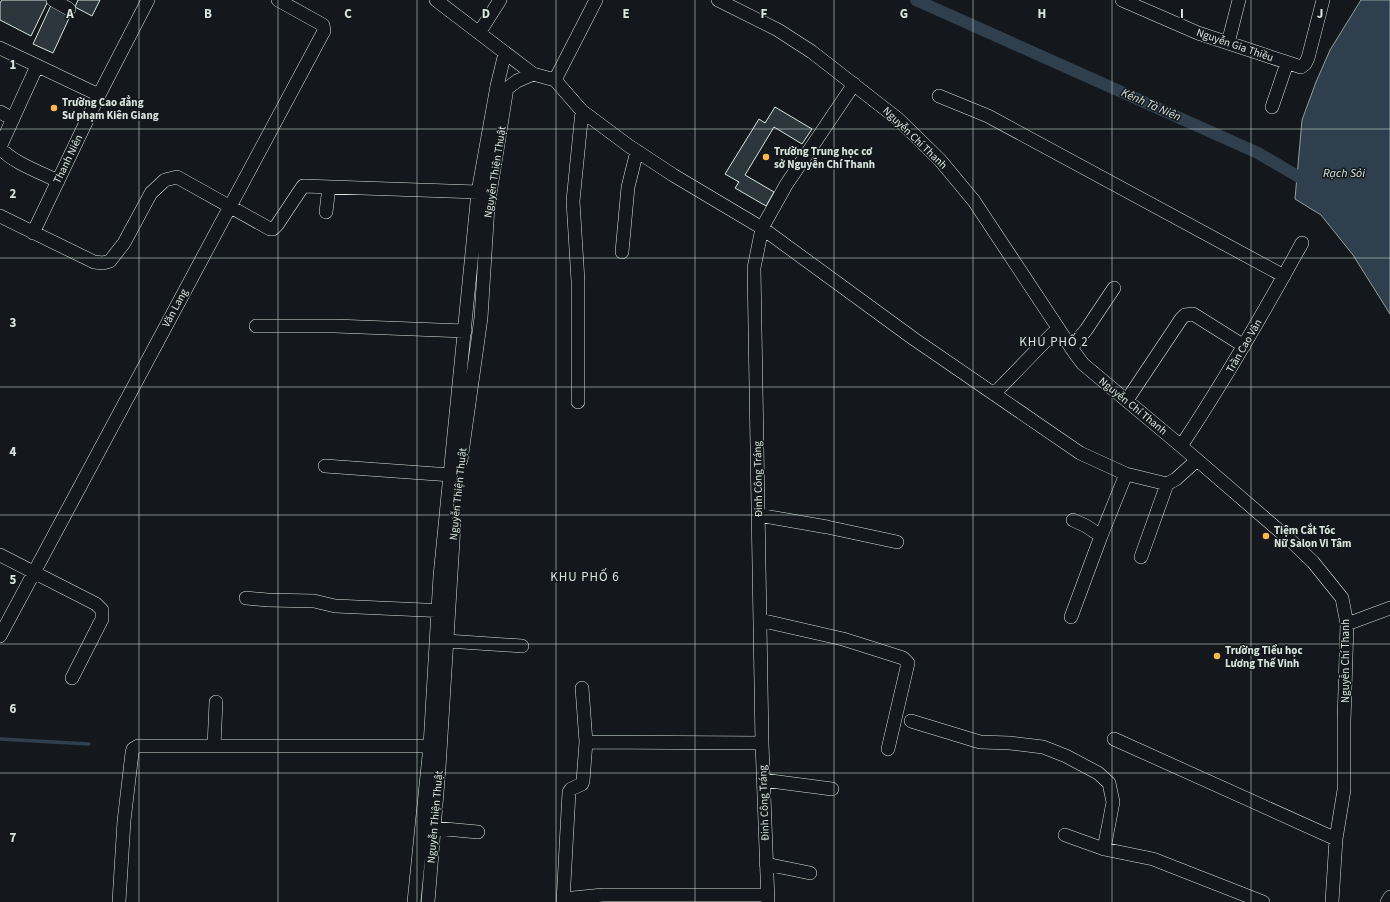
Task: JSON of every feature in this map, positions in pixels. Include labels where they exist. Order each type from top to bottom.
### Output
[{"type":"street","points":[[53,0],[69,9]]},
{"type":"street","name":"Thanh Niên","points":[[33,233],[99,95],[148,0]]},
{"type":"street","name":"Văn Lang","points":[[0,636],[324,31],[323,25],[278,0]]},
{"type":"street","points":[[436,0],[534,74],[554,80],[582,111],[637,151],[762,228],[914,339],[1080,453],[1126,474],[1167,484]]},
{"type":"street","points":[[479,33],[500,0]]},
{"type":"street","points":[[554,80],[596,0]]},
{"type":"street","name":"Nguyễn Chí Thanh","points":[[718,0],[778,30],[812,52],[898,119],[940,160],[974,201],[1083,364],[1290,540],[1313,562],[1342,598],[1347,624],[1344,721],[1344,790],[1336,839],[1332,902]]},
{"type":"street","name":"Nguyễn Gia Thiều","points":[[1122,0],[1198,33],[1301,67],[1305,64],[1308,58],[1323,0]]},
{"type":"street","points":[[1228,44],[1239,0]]},
{"type":"street","points":[[0,48],[99,95]]},
{"type":"street","name":"Nguyễn Thiện Thuật","points":[[414,902],[456,492],[461,420],[464,331],[478,192],[494,100],[505,52]]},
{"type":"street","points":[[1272,107],[1284,62]]},
{"type":"street","points":[[37,66],[0,147],[3,152],[11,158],[58,181]]},
{"type":"street","points":[[494,100],[507,88],[534,74]]},
{"type":"street","name":"Đinh Công Tráng","points":[[768,898],[762,743],[754,268],[762,228],[786,185],[854,84]]},
{"type":"street","name":"Nguyễn Thiện Thuật","points":[[428,902],[439,768],[447,641],[443,611],[451,475],[481,318],[488,206],[507,88]]},
{"type":"street","points":[[939,96],[988,116],[1284,276]]},
{"type":"street","points":[[578,402],[578,282],[573,201],[582,111]]},
{"type":"street","points":[[0,112],[13,119]]},
{"type":"street","points":[[622,252],[628,187],[637,151]]},
{"type":"street","points":[[0,216],[94,262],[103,263],[110,261],[124,243],[151,193],[165,180],[177,177],[273,229],[303,186],[478,192]]},
{"type":"street","points":[[326,212],[329,187]]},
{"type":"street","name":"Trần Cao Vân","points":[[1181,446],[1244,346],[1302,244]]},
{"type":"street","points":[[1071,348],[1086,330],[1114,288]]},
{"type":"street","points":[[1127,400],[1180,319],[1185,315],[1193,314],[1244,346]]},
{"type":"street","points":[[256,326],[334,326],[464,331]]},
{"type":"street","points":[[994,394],[1058,328]]},
{"type":"street","points":[[1141,557],[1167,484],[1176,479],[1197,460]]},
{"type":"street","points":[[325,466],[451,475]]},
{"type":"street","points":[[1071,617],[1126,474]]},
{"type":"street","points":[[759,515],[827,527],[897,542]]},
{"type":"street","points":[[1073,520],[1086,526],[1101,536]]},
{"type":"street","points":[[0,555],[96,604],[102,610],[102,619],[72,678]]},
{"type":"street","points":[[246,598],[314,601],[335,606],[443,611]]},
{"type":"street","points":[[1347,624],[1390,608]]},
{"type":"street","points":[[760,620],[843,639],[903,658],[908,663],[888,749]]},
{"type":"street","points":[[447,641],[522,646]]},
{"type":"street","points":[[582,688],[586,742],[583,781],[582,784],[571,789],[569,792],[563,900],[603,895],[768,898]]},
{"type":"street","points":[[214,746],[216,702]]},
{"type":"street","points":[[911,721],[980,742],[1010,743],[1044,747],[1066,756],[1098,773],[1109,784],[1114,802],[1104,849]]},
{"type":"street","points":[[1114,739],[1336,839]]},
{"type":"street","points":[[586,742],[762,743]]},
{"type":"street","points":[[120,902],[125,810],[134,749],[138,746],[430,746]]},
{"type":"street","points":[[764,780],[832,789]]},
{"type":"street","points":[[434,828],[478,832]]},
{"type":"street","points":[[1065,835],[1104,849],[1153,859],[1263,902]]},
{"type":"street","points":[[766,864],[810,873]]},
{"type":"street","points":[[1387,902],[1390,897]]},
{"type":"water","name":"Rạch Sỏi","points":[[1361,0],[1390,0],[1390,314],[1353,255],[1321,215],[1295,199],[1302,120],[1330,50]]},
{"type":"building","points":[[2,0],[48,1],[31,36],[0,20],[0,3]]},
{"type":"building","points":[[78,0],[100,0],[92,16],[75,7]]},
{"type":"building","points":[[52,3],[72,12],[53,53],[33,44]]},
{"type":"building","points":[[775,107],[812,129],[802,144],[774,127],[745,175],[774,192],[766,206],[735,188],[739,182],[725,174],[759,119],[765,123]]},
{"type":"waterway","name":"Kênh Tà Niên","points":[[916,0],[1258,153],[1311,184]]},
{"type":"waterway","points":[[0,739],[89,744]]},
{"type":"place","name":"Trường Cao đẳng Sư phạm Kiên Giang","points":[[54,108]]},
{"type":"place","name":"Trường Trung học cơ sở Nguyễn Chí Thanh","points":[[766,157]]},
{"type":"place","name":"Tiệm Cắt Tóc Nữ Salon Vi Tâm","points":[[1266,536]]},
{"type":"place","name":"Trường Tiểu học Lương Thế Vinh","points":[[1217,656]]},
{"type":"district","name":"KHU PHỐ 2","points":[[1054,342]]},
{"type":"district","name":"KHU PHỐ 6","points":[[585,577]]}]
